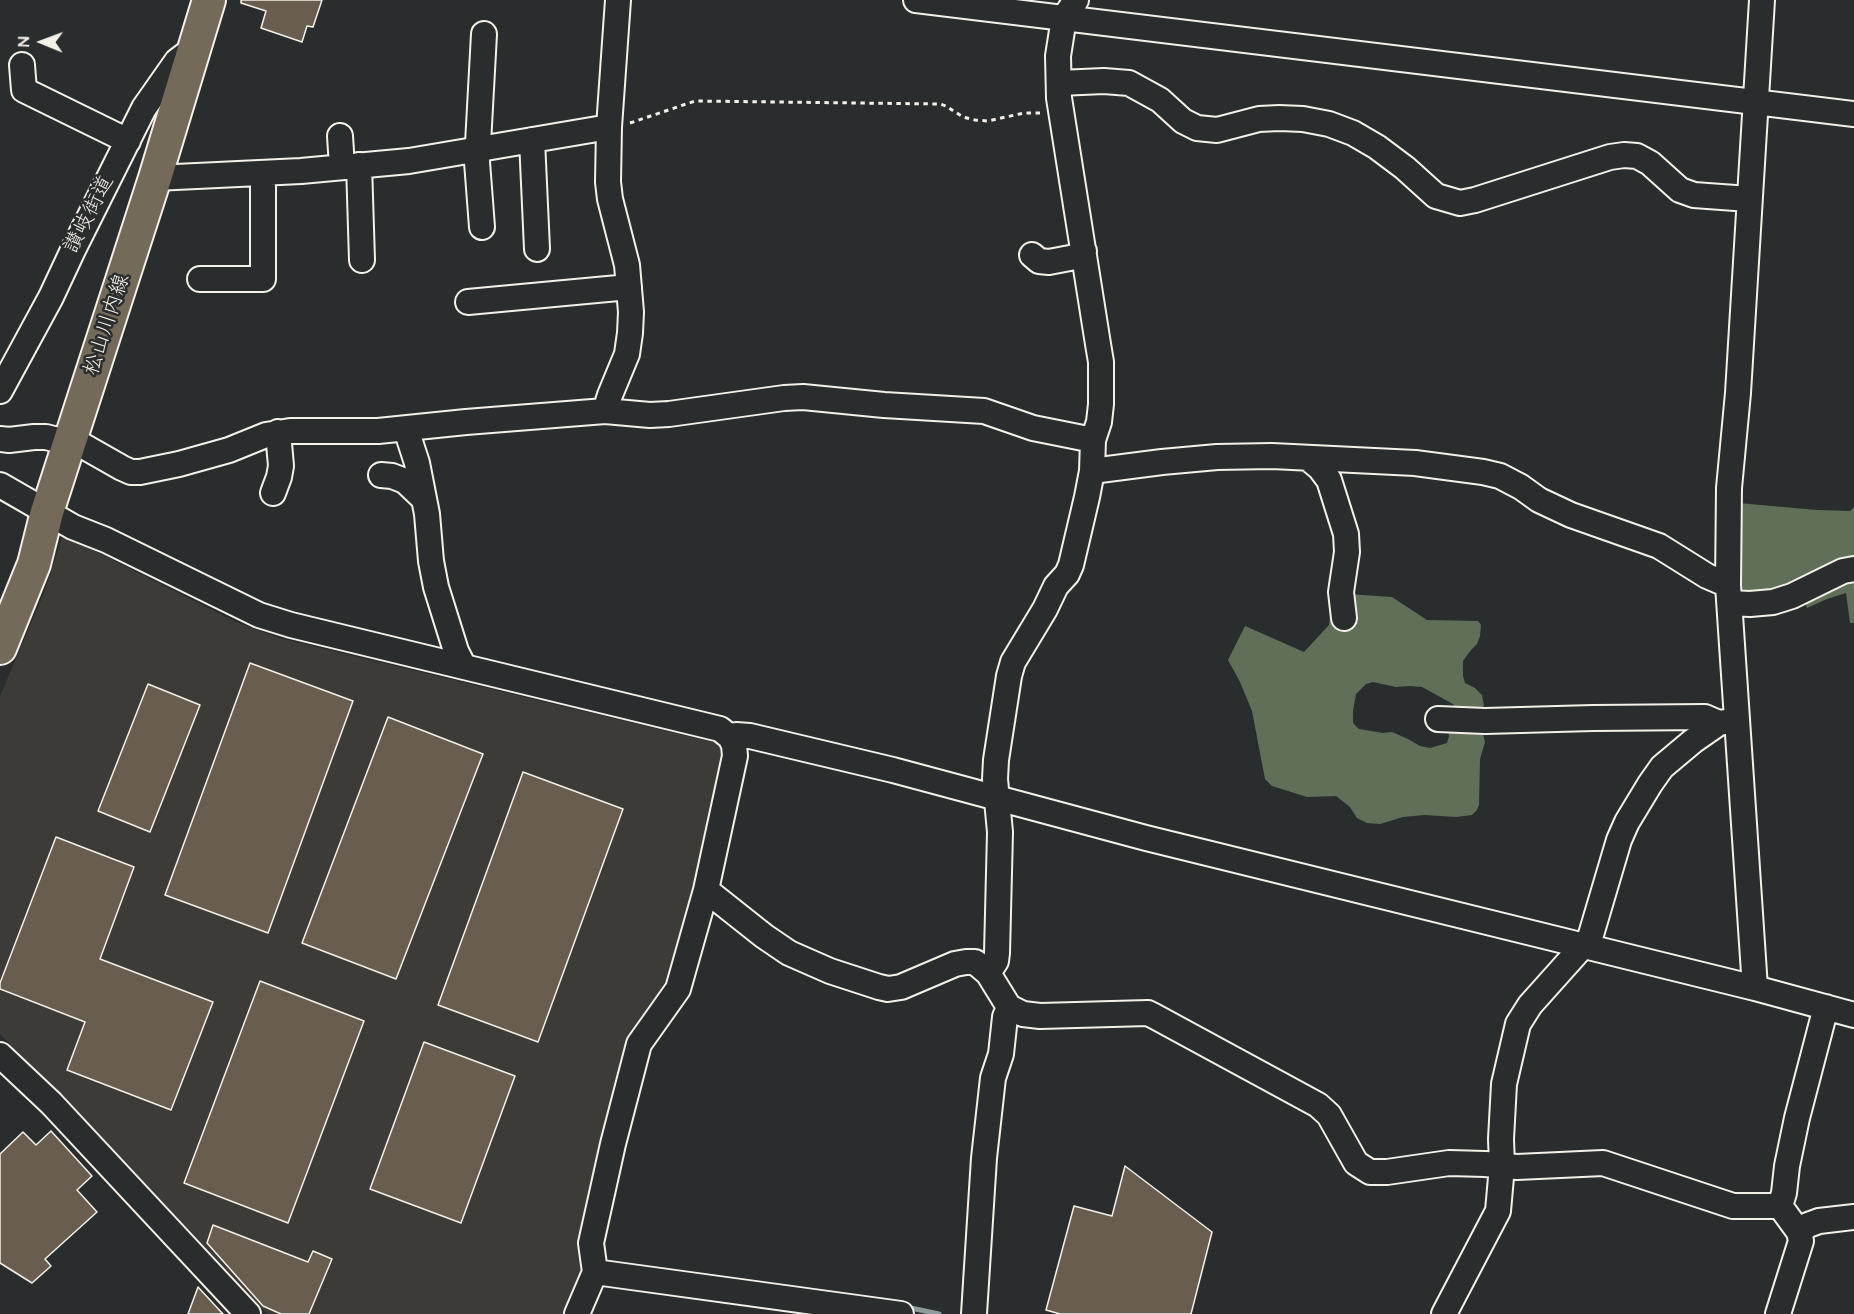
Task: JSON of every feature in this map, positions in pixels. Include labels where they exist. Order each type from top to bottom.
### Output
[{"type":"main road","name":"松山川内線","points":[[0,648],[34,564],[47,512],[155,178],[209,0]]},
{"type":"street","points":[[605,411],[627,354],[630,333],[627,265],[610,199],[608,182],[609,127],[618,0]]},
{"type":"street","points":[[916,0],[1070,9],[1854,114]]},
{"type":"street","points":[[1755,988],[1728,722],[1729,488],[1738,393],[1762,0]]},
{"type":"street","points":[[988,973],[998,953],[1000,832],[996,799],[996,760],[1008,676],[1013,662],[1056,586],[1067,574],[1071,565],[1092,471],[1093,440],[1099,422],[1101,404],[1101,362],[1060,113],[1058,56],[1070,9]]},
{"type":"street","points":[[482,227],[477,149],[484,34]]},
{"type":"street","name":"讃岐街道","points":[[0,391],[51,297],[144,108],[177,61],[193,49]]},
{"type":"street","points":[[22,65],[24,90],[128,141]]},
{"type":"street","points":[[1059,83],[1104,81],[1129,83],[1160,100],[1183,121],[1197,128],[1217,130],[1259,119],[1279,118],[1303,119],[1329,124],[1353,133],[1377,147],[1436,196],[1460,203],[1610,157],[1624,156],[1637,156],[1650,163],[1680,190],[1694,195],[1749,199]]},
{"type":"street","points":[[155,178],[263,173],[409,161],[609,127]]},
{"type":"street","points":[[340,136],[351,166],[362,260]]},
{"type":"street","points":[[531,140],[537,249]]},
{"type":"street","points":[[200,279],[263,279],[263,173]]},
{"type":"street","points":[[1032,255],[1040,261],[1049,262],[1075,257],[1084,251]]},
{"type":"street","points":[[468,303],[629,287]]},
{"type":"street","points":[[0,440],[46,437],[71,441],[122,468],[131,472],[140,472],[160,469],[229,450],[278,432],[406,430],[466,422],[605,411],[650,415],[669,414],[802,397],[984,411],[1033,428],[1093,440]]},
{"type":"street","points":[[406,430],[417,463],[436,587],[456,651],[464,667]]},
{"type":"street","points":[[273,493],[280,466],[278,432]]},
{"type":"street","points":[[1092,471],[1217,457],[1272,456],[1450,466],[1500,476],[1539,500],[1571,515],[1659,546],[1707,576],[1729,594],[1750,604],[1773,602],[1792,596],[1843,571],[1854,569]]},
{"type":"street","points":[[1308,458],[1329,480],[1346,534],[1347,552],[1341,592],[1344,618]]},
{"type":"street","points":[[381,475],[405,481],[424,500]]},
{"type":"street","points":[[0,485],[73,527],[106,540],[259,615],[720,729],[730,737],[734,745],[735,756],[706,890],[678,989],[639,1044],[613,1144],[591,1243],[595,1272],[578,1314]]},
{"type":"street","points":[[1438,719],[1485,721],[1705,717],[1728,722]]},
{"type":"street","points":[[1444,1314],[1498,1211],[1502,1166],[1504,1084],[1518,1024],[1530,1005],[1590,938],[1619,840],[1650,784],[1662,767],[1676,754],[1728,722]]},
{"type":"street","points":[[730,737],[750,736],[893,770],[1237,861],[1584,945],[1854,1015]]},
{"type":"street","points":[[706,890],[764,936],[789,952],[830,970],[879,987],[888,989],[901,987],[955,964],[975,962],[988,973],[1009,1007],[1016,1012],[1031,1016],[1148,1014],[1154,1016],[1318,1105],[1329,1115],[1356,1163],[1370,1172],[1388,1172],[1449,1163],[1517,1167],[1603,1163],[1733,1206],[1780,1206]]},
{"type":"street","points":[[974,1314],[984,1158],[993,1078],[1001,1054],[1005,1017],[1009,1007]]},
{"type":"street","points":[[1780,1206],[1797,1118],[1826,1007]]},
{"type":"street","points":[[0,1055],[51,1103],[248,1314]]},
{"type":"street","points":[[1778,1314],[1801,1241],[1799,1232],[1780,1206]]},
{"type":"street","points":[[1799,1232],[1819,1221],[1854,1217]]},
{"type":"street","points":[[595,1272],[901,1314]]},
{"type":"path","points":[[609,127],[661,114],[695,101],[940,104],[963,117],[988,121],[1024,113],[1060,113]]},
{"type":"shaded area","points":[[63,535],[238,623],[283,639],[716,743],[725,750],[730,763],[669,984],[629,1045],[617,1079],[580,1239],[580,1272],[563,1314],[267,1314],[130,1167],[0,1034],[0,696],[44,593]]},
{"type":"green space","points":[[1738,503],[1817,510],[1850,511],[1854,507],[1854,623],[1850,623],[1846,593],[1807,608],[1801,587],[1737,599]]},
{"type":"green space","points":[[1333,593],[1392,597],[1427,620],[1478,621],[1481,625],[1477,644],[1463,661],[1465,683],[1482,695],[1484,706],[1479,710],[1457,710],[1453,704],[1422,687],[1396,687],[1373,682],[1366,684],[1356,694],[1353,711],[1353,723],[1359,729],[1383,733],[1392,732],[1420,746],[1430,748],[1447,743],[1448,730],[1479,727],[1485,742],[1480,759],[1479,805],[1472,815],[1456,817],[1424,815],[1403,817],[1380,824],[1367,823],[1357,818],[1350,807],[1336,796],[1307,797],[1272,786],[1265,779],[1252,711],[1228,660],[1245,626],[1304,652],[1329,625]]},
{"type":"building","points":[[241,0],[322,0],[313,27],[307,26],[302,42],[261,28],[266,11],[241,3]]},
{"type":"building","points":[[250,663],[353,701],[268,933],[165,895]]},
{"type":"building","points":[[148,684],[200,705],[150,832],[98,811]]},
{"type":"building","points":[[388,717],[483,754],[396,979],[302,943]]},
{"type":"building","points":[[523,772],[623,809],[538,1042],[438,1005]]},
{"type":"building","points":[[56,837],[134,867],[100,959],[213,1002],[171,1110],[67,1070],[85,1022],[0,989],[0,983]]},
{"type":"building","points":[[260,981],[364,1021],[288,1223],[184,1183]]},
{"type":"building","points":[[424,1042],[515,1076],[461,1223],[370,1189]]},
{"type":"building","points":[[51,1131],[92,1176],[77,1190],[97,1212],[45,1259],[51,1266],[32,1283],[0,1263],[0,1154],[23,1132],[36,1145]]},
{"type":"building","points":[[1125,1166],[1212,1232],[1191,1314],[1060,1314],[1046,1310],[1074,1206],[1112,1216]]},
{"type":"building","points":[[213,1225],[308,1262],[313,1251],[332,1259],[309,1314],[281,1314],[263,1306],[207,1243]]},
{"type":"building","points":[[198,1287],[223,1314],[188,1314]]},
{"type":"waterway","points":[[906,1307],[939,1314]]}]
